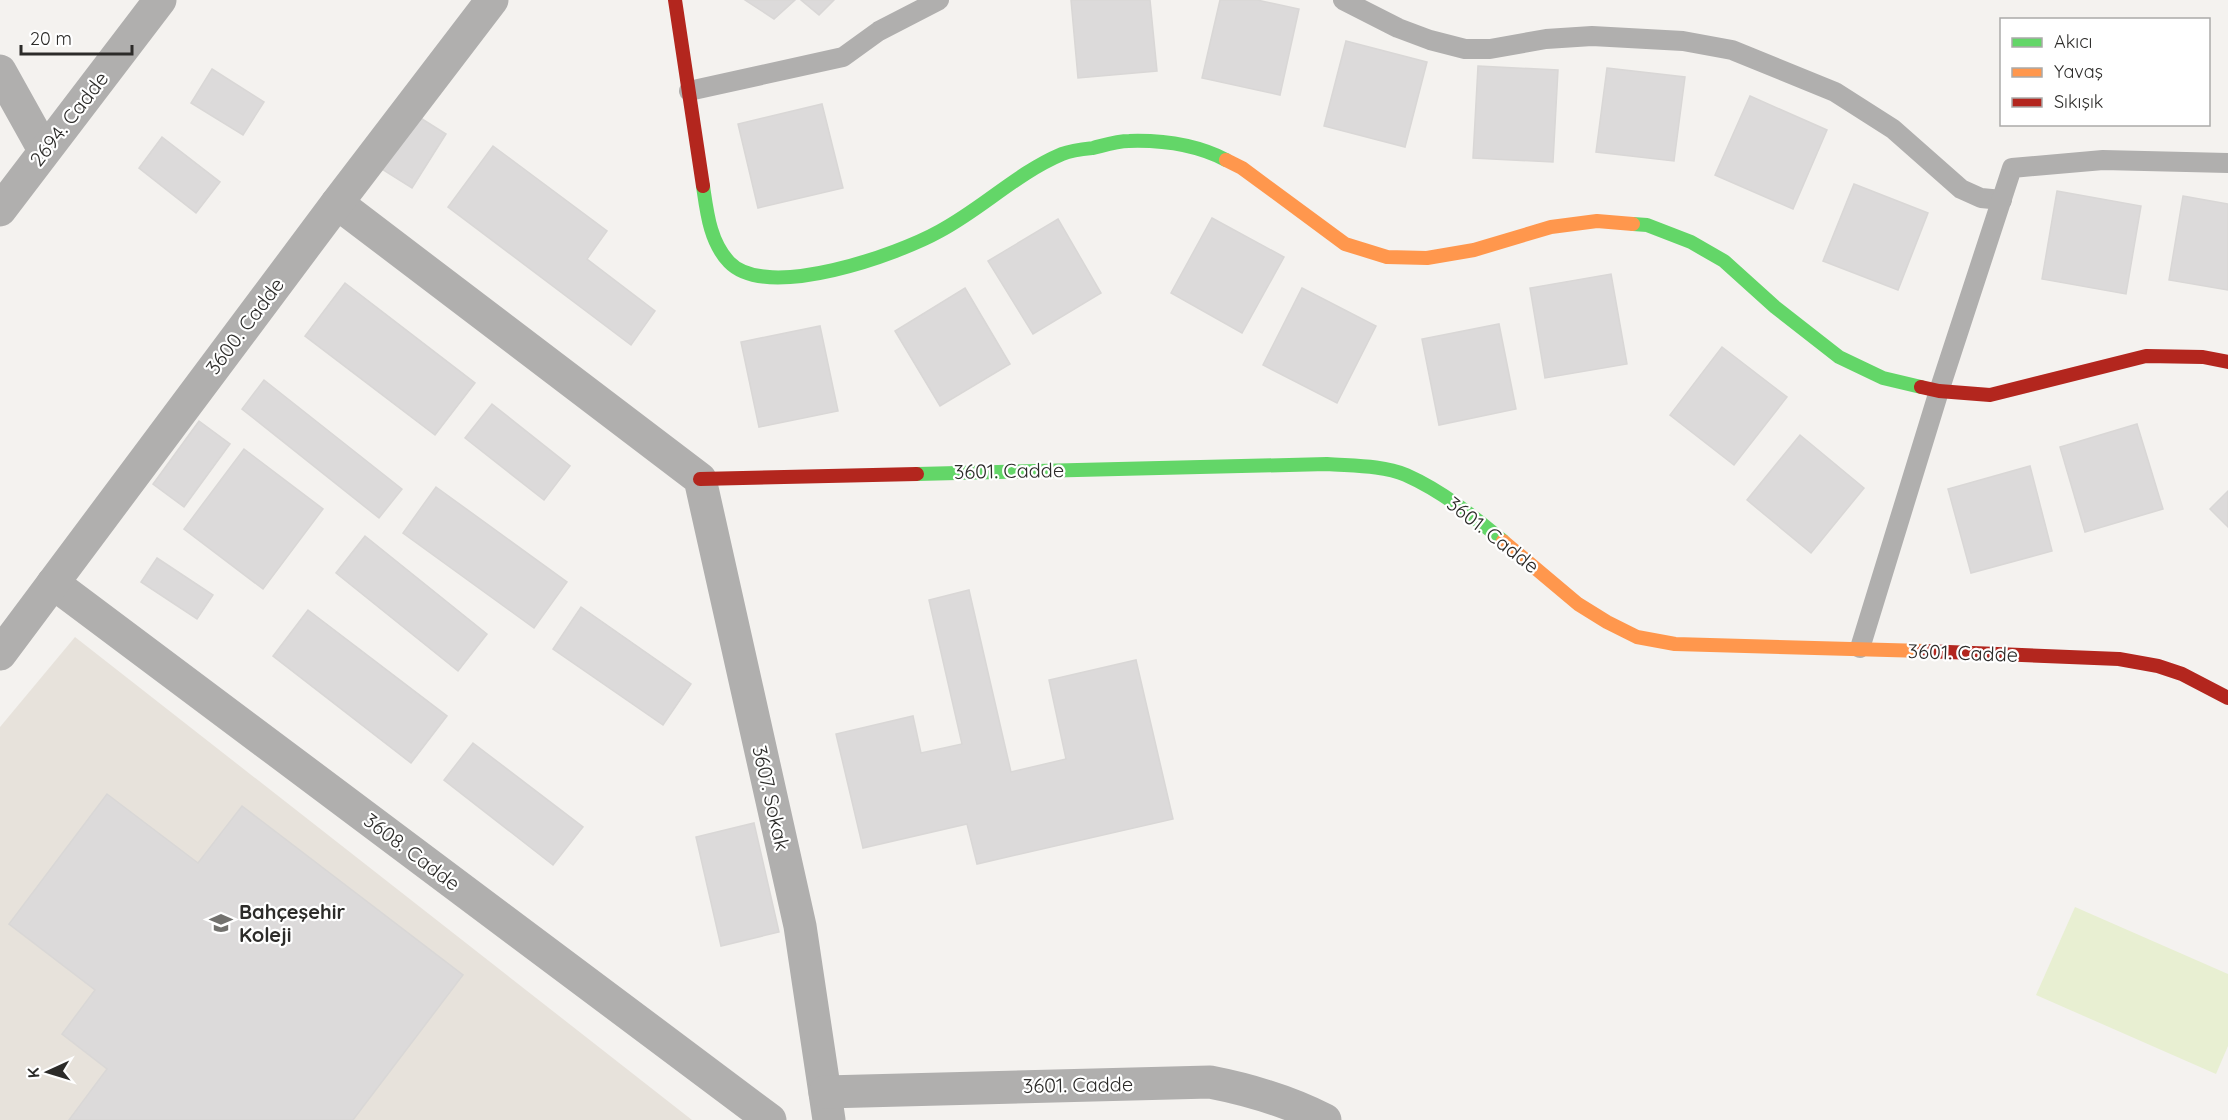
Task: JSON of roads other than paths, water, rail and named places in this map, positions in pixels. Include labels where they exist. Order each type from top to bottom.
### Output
[{"type":"street","name":"2694. Cadde","points":[[0,210],[160,0]]},
{"type":"street","name":"3600. Cadde","points":[[0,654],[337,203],[492,0]]},
{"type":"street","points":[[675,0],[705,197],[714,240],[730,263],[749,275],[775,278],[825,273],[903,249],[942,231],[1027,171],[1065,153],[1128,141],[1178,144],[1213,153],[1242,168],[1345,244],[1387,256],[1427,258],[1446,255],[1474,250],[1551,227],[1597,221],[1647,225],[1691,242],[1724,261],[1776,307],[1839,357],[1883,378],[1940,392],[1990,395],[2146,356],[2203,357],[2228,362]]},
{"type":"street","points":[[0,71],[44,150]]},
{"type":"street","points":[[337,203],[700,479]]},
{"type":"street","name":"3601. Cadde","points":[[700,479],[1315,464],[1374,468],[1405,475],[1461,507],[1578,604],[1637,637],[1675,644],[1860,648],[2119,659],[2166,668],[2228,698]]},
{"type":"street","name":"3607. Sokak","points":[[700,479],[800,926],[827,1106]]},
{"type":"street","name":"3608. Cadde","points":[[53,583],[770,1120]]},
{"type":"street","name":"3601. Cadde","points":[[827,1106],[1210,1082],[1250,1090],[1284,1101],[1325,1120]]},
{"type":"lane","points":[[689,91],[843,57],[879,31],[939,0]]},
{"type":"lane","points":[[1343,0],[1398,28],[1430,40],[1465,49],[1490,49],[1546,39],[1592,36],[1683,41],[1732,50],[1835,92],[1893,129],[1961,189],[1981,198],[2002,200]]},
{"type":"lane","points":[[1860,648],[2012,168],[2103,160],[2228,163]]},
{"type":"place","name":"Bahçeşehir Koleji","points":[[221,923]]}]
